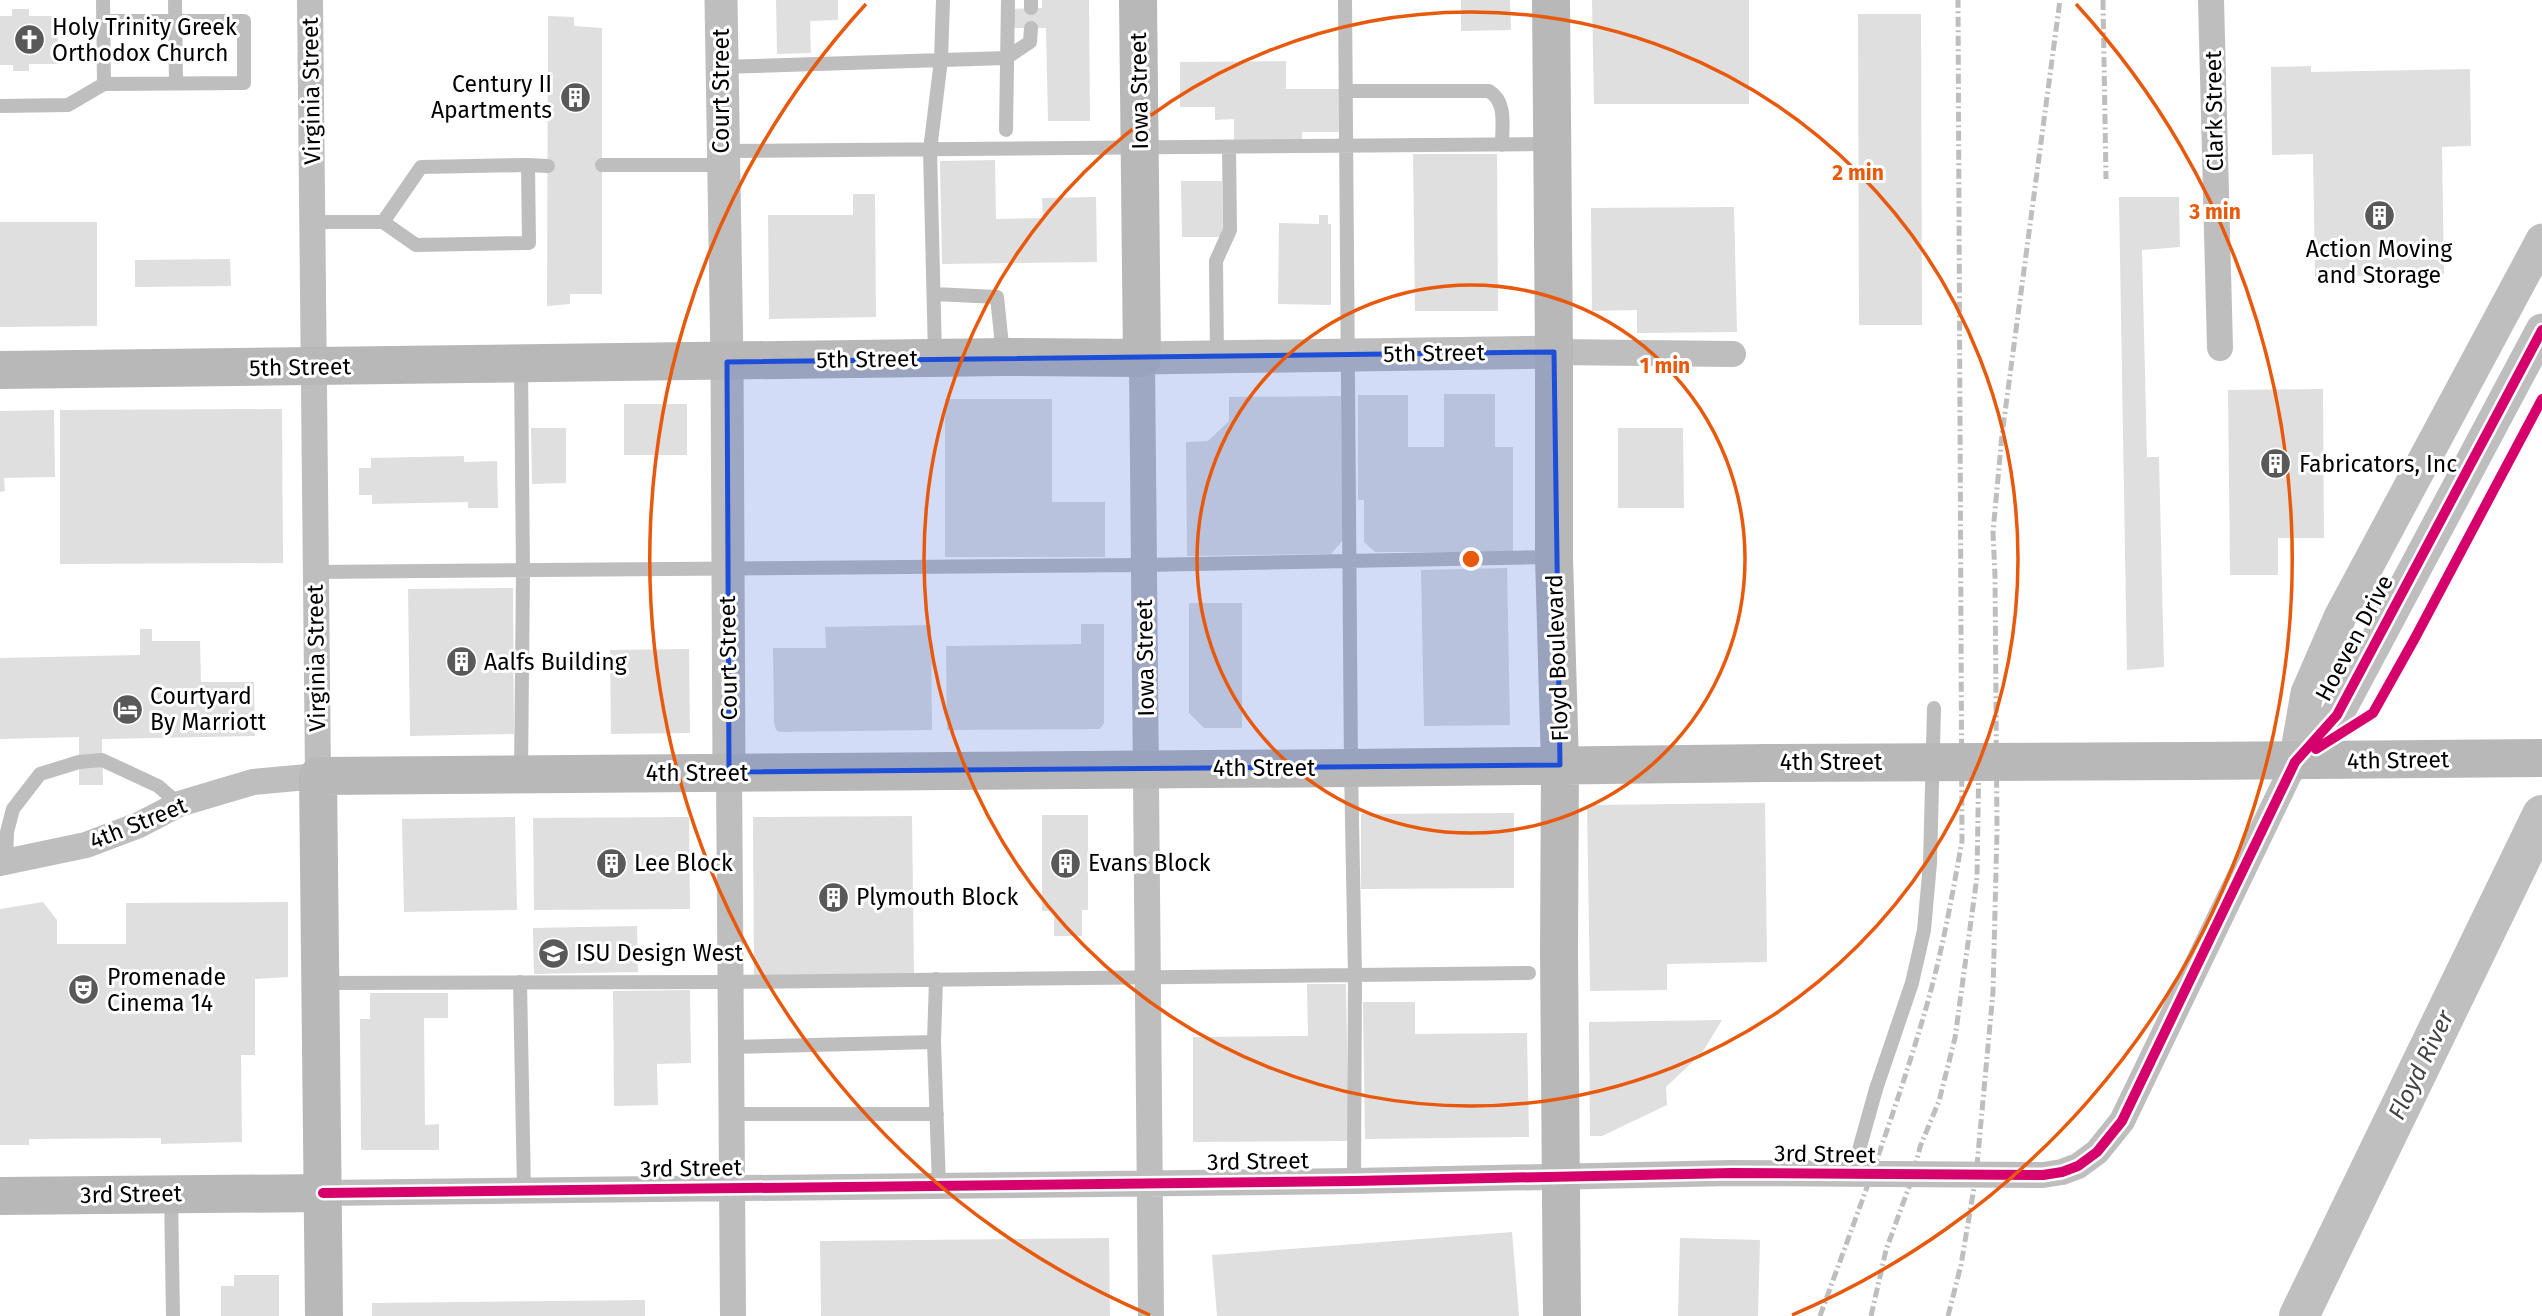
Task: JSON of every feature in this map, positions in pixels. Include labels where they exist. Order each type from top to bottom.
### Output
[{"type":"main road","name":"Iowa Street","points":[[1138,0],[1142,358]]},
{"type":"main road","name":"Floyd Boulevard","points":[[1551,0],[1553,557],[1560,765],[1544,962],[1562,1316]]},
{"type":"main road","name":"5th Street","points":[[0,370],[1003,357],[1142,358]]},
{"type":"main road","name":"4th Street","points":[[318,776],[1351,768],[1617,763],[2295,762],[2542,758]]},
{"type":"main road","name":"Virginia Street","points":[[318,776],[324,1316]]},
{"type":"main road","name":"3rd Street","points":[[0,1196],[323,1193]]},
{"type":"street","name":"Virginia Street","points":[[310,0],[318,776]]},
{"type":"street","name":"Court Street","points":[[721,0],[727,362],[726,568],[733,1316]]},
{"type":"street","name":"Clark Street","points":[[2211,0],[2220,348]]},
{"type":"street","name":"Hoeven Drive","points":[[2295,762],[2307,693],[2340,617],[2542,240]]},
{"type":"street","name":"Hoeven Drive","points":[[2143,1076],[2295,762],[2337,715],[2542,330]]},
{"type":"street","name":"5th Street","points":[[1142,358],[1554,352],[1733,354]]},
{"type":"street","name":"Iowa Street","points":[[1142,358],[1151,1316]]},
{"type":"street","name":"4th Street","points":[[3,862],[86,845],[139,825],[179,804],[253,782],[318,776]]},
{"type":"street","name":"3rd Street","points":[[323,1193],[1732,1174],[1976,1176],[2062,1172],[2078,1166],[2097,1152],[2122,1121],[2143,1076]]},
{"type":"lane","points":[[103,0],[104,83]]},
{"type":"lane","points":[[175,0],[176,83]]},
{"type":"lane","points":[[935,358],[930,150],[941,60],[943,0]]},
{"type":"lane","points":[[1006,130],[1008,0]]},
{"type":"lane","points":[[1345,0],[1355,976],[1354,1181]]},
{"type":"lane","points":[[0,106],[68,105],[104,83],[244,83],[244,21],[103,21]]},
{"type":"lane","points":[[721,67],[1006,58],[1030,42],[1031,28]]},
{"type":"lane","points":[[1346,91],[1489,91],[1498,97],[1502,109],[1502,145]]},
{"type":"lane","points":[[602,165],[930,150],[1552,144]]},
{"type":"lane","points":[[1217,357],[1216,261],[1230,230],[1229,147]]},
{"type":"lane","points":[[312,222],[383,222],[416,244],[529,243],[528,165]]},
{"type":"lane","points":[[383,222],[421,167],[548,166]]},
{"type":"lane","points":[[934,294],[997,297],[1003,357]]},
{"type":"lane","points":[[521,364],[521,774]]},
{"type":"lane","points":[[315,572],[1144,565],[1553,557]]},
{"type":"lane","points":[[1852,1175],[1876,1089],[1912,983],[1924,930],[1930,863],[1934,708]]},
{"type":"lane","points":[[3,862],[13,808],[40,774],[79,762],[103,760],[158,786],[179,804]]},
{"type":"lane","points":[[321,983],[730,982],[1148,975],[1355,976],[1544,962]]},
{"type":"lane","points":[[936,979],[934,1042],[939,1186]]},
{"type":"lane","points":[[520,982],[524,1191]]},
{"type":"lane","points":[[731,1047],[934,1042]]},
{"type":"lane","points":[[732,1114],[937,1114]]},
{"type":"lane","points":[[171,1194],[173,1316]]},
{"type":"highlighted area","points":[[1554,352],[1560,765],[729,772],[727,362]]},
{"type":"building","points":[[776,0],[838,0],[838,20],[810,21],[811,53],[777,54]]},
{"type":"building","points":[[1042,0],[1089,0],[1090,121],[1048,121],[1046,28],[1011,28],[1011,9],[1042,8]]},
{"type":"building","points":[[1461,0],[1510,0],[1511,30],[1461,31]]},
{"type":"building","points":[[1592,0],[1749,0],[1749,104],[1594,104]]},
{"type":"building","name":"Holy Trinity Greek Orthodox Church","points":[[12,9],[29,9],[29,16],[58,16],[58,64],[29,64],[29,71],[13,71],[13,65],[0,65],[0,16],[12,16]]},
{"type":"building","points":[[1858,14],[1921,14],[1922,325],[1859,325]]},
{"type":"building","name":"Century II Apartments","points":[[548,16],[574,17],[574,26],[602,28],[602,294],[570,294],[570,304],[547,306]]},
{"type":"building","points":[[1286,61],[1286,89],[1339,89],[1340,132],[1302,132],[1302,140],[1234,141],[1234,119],[1215,120],[1215,107],[1180,107],[1180,62]]},
{"type":"building","name":"Action Moving and Storage","points":[[2311,66],[2311,72],[2470,69],[2471,146],[2442,147],[2444,274],[2315,277],[2313,154],[2272,155],[2271,67]]},
{"type":"building","points":[[1413,154],[1497,154],[1498,311],[1415,311]]},
{"type":"building","points":[[995,160],[996,219],[1043,218],[1042,198],[1096,197],[1097,262],[942,264],[940,161]]},
{"type":"building","points":[[1181,181],[1222,181],[1223,237],[1182,237]]},
{"type":"building","points":[[853,194],[875,194],[876,317],[769,319],[768,215],[853,215]]},
{"type":"building","points":[[2119,197],[2179,197],[2180,247],[2142,250],[2147,457],[2159,457],[2164,667],[2127,670]]},
{"type":"building","points":[[1734,207],[1737,332],[1637,333],[1637,310],[1592,311],[1591,208]]},
{"type":"building","points":[[1319,215],[1328,215],[1328,224],[1331,224],[1331,305],[1278,304],[1279,223],[1319,224]]},
{"type":"building","points":[[0,222],[97,222],[97,326],[0,327]]},
{"type":"building","points":[[230,259],[231,286],[135,287],[135,260]]},
{"type":"building","name":"Fabricators, Inc","points":[[2323,389],[2324,538],[2278,538],[2278,575],[2230,575],[2228,390]]},
{"type":"building","points":[[1444,394],[1495,394],[1495,447],[1513,447],[1513,552],[1375,552],[1364,542],[1364,500],[1358,500],[1358,395],[1408,395],[1408,447],[1444,447]]},
{"type":"building","points":[[1341,396],[1343,540],[1331,554],[1187,556],[1186,442],[1208,441],[1229,421],[1229,397]]},
{"type":"building","points":[[945,399],[1052,399],[1052,502],[1105,502],[1105,557],[945,557]]},
{"type":"building","points":[[624,404],[687,404],[687,455],[624,455]]},
{"type":"building","points":[[282,409],[283,563],[60,564],[60,410]]},
{"type":"building","points":[[54,410],[55,477],[4,478],[5,491],[0,492],[0,411]]},
{"type":"building","points":[[531,428],[566,428],[566,483],[532,484]]},
{"type":"building","points":[[1618,428],[1683,428],[1684,508],[1618,508]]},
{"type":"building","points":[[464,456],[464,462],[497,461],[498,508],[468,508],[468,502],[372,504],[372,495],[359,495],[359,468],[371,468],[371,458]]},
{"type":"building","points":[[1507,568],[1510,725],[1424,726],[1421,570]]},
{"type":"building","name":"Aalfs Building","points":[[513,588],[514,734],[410,736],[408,589]]},
{"type":"building","points":[[1189,603],[1242,603],[1242,728],[1204,728],[1189,713]]},
{"type":"building","points":[[1081,624],[1104,624],[1104,723],[1100,729],[947,730],[946,646],[1081,644]]},
{"type":"building","points":[[931,625],[932,730],[776,730],[773,648],[826,648],[825,627]]},
{"type":"building","name":"Courtyard By Marriott","points":[[140,629],[152,629],[152,641],[200,641],[201,682],[254,682],[255,736],[102,739],[103,785],[79,785],[79,737],[0,739],[0,658],[140,655]]},
{"type":"building","points":[[689,649],[690,733],[611,734],[610,650]]},
{"type":"building","points":[[1765,803],[1767,962],[1667,964],[1667,990],[1590,991],[1587,805]]},
{"type":"building","points":[[1514,813],[1514,888],[1361,889],[1361,814]]},
{"type":"building","name":"Evans Block","points":[[1042,815],[1088,815],[1088,910],[1082,910],[1082,936],[1054,936],[1054,911],[1042,911]]},
{"type":"building","name":"Plymouth Block","points":[[912,816],[914,976],[754,977],[753,817]]},
{"type":"building","points":[[515,817],[517,910],[404,912],[402,819]]},
{"type":"building","name":"Lee Block","points":[[689,817],[690,909],[534,910],[533,818]]},
{"type":"building","points":[[43,902],[57,920],[57,944],[126,944],[126,903],[288,902],[288,977],[255,979],[255,1055],[241,1055],[242,1142],[161,1144],[161,1138],[29,1139],[29,1145],[0,1145],[0,909]]},
{"type":"building","points":[[637,926],[638,972],[534,974],[533,928]]},
{"type":"building","points":[[1307,984],[1346,984],[1349,1141],[1193,1142],[1193,1037],[1308,1036]]},
{"type":"building","points":[[690,990],[691,1063],[657,1064],[658,1105],[614,1106],[613,991]]},
{"type":"building","points":[[370,993],[448,993],[448,1018],[424,1018],[425,1125],[439,1124],[439,1150],[361,1150],[360,1019],[370,1019]]},
{"type":"building","points":[[1363,1002],[1415,1002],[1415,1034],[1527,1033],[1529,1137],[1365,1139]]},
{"type":"building","points":[[1722,1020],[1702,1053],[1666,1087],[1667,1105],[1602,1136],[1590,1136],[1589,1022]]},
{"type":"building","points":[[1512,1232],[1519,1316],[1217,1316],[1212,1255]]},
{"type":"building","points":[[1109,1238],[1110,1316],[821,1316],[820,1241]]},
{"type":"building","points":[[1680,1238],[1760,1240],[1758,1316],[1678,1316]]},
{"type":"building","points":[[234,1275],[279,1275],[279,1316],[221,1316],[221,1286],[234,1286]]},
{"type":"building","points":[[645,1300],[645,1316],[372,1316],[372,1303]]},
{"type":"waterway","name":"Floyd River","points":[[2299,1316],[2542,815]]},
{"type":"railway","points":[[1820,1316],[1889,1124],[1926,1008],[1942,946],[1962,841],[1958,0]]},
{"type":"railway","points":[[1948,1316],[1961,1265],[1976,1176],[1993,992],[1997,830],[1993,532],[2002,435],[2060,0]]},
{"type":"railway","points":[[2103,0],[2106,179]]},
{"type":"railway","points":[[1871,1316],[1886,1250],[1913,1176],[1920,1147],[1939,1101],[1955,1038],[1977,877],[1979,754]]},
{"type":"cycle path","points":[[323,1193],[1354,1181],[1732,1173],[2043,1175],[2078,1166],[2097,1152],[2122,1121],[2295,762],[2337,715],[2542,330]]},
{"type":"cycle path","points":[[2316,749],[2373,713],[2542,399]]},
{"type":"place","name":"Holy Trinity Greek Orthodox Church","points":[[29,40]]},
{"type":"place","name":"Century II Apartments","points":[[575,97]]},
{"type":"place","name":"Action Moving and Storage","points":[[2379,215]]},
{"type":"place","name":"Fabricators, Inc","points":[[2276,464]]},
{"type":"place","name":"Aalfs Building","points":[[461,662]]},
{"type":"place","name":"Courtyard By Marriott","points":[[127,709]]},
{"type":"place","name":"Lee Block","points":[[611,863]]},
{"type":"place","name":"Evans Block","points":[[1065,863]]},
{"type":"place","name":"Plymouth Block","points":[[833,897]]},
{"type":"place","name":"ISU Design West","points":[[553,953]]},
{"type":"place","name":"Promenade Cinema 14","points":[[84,990]]}]
